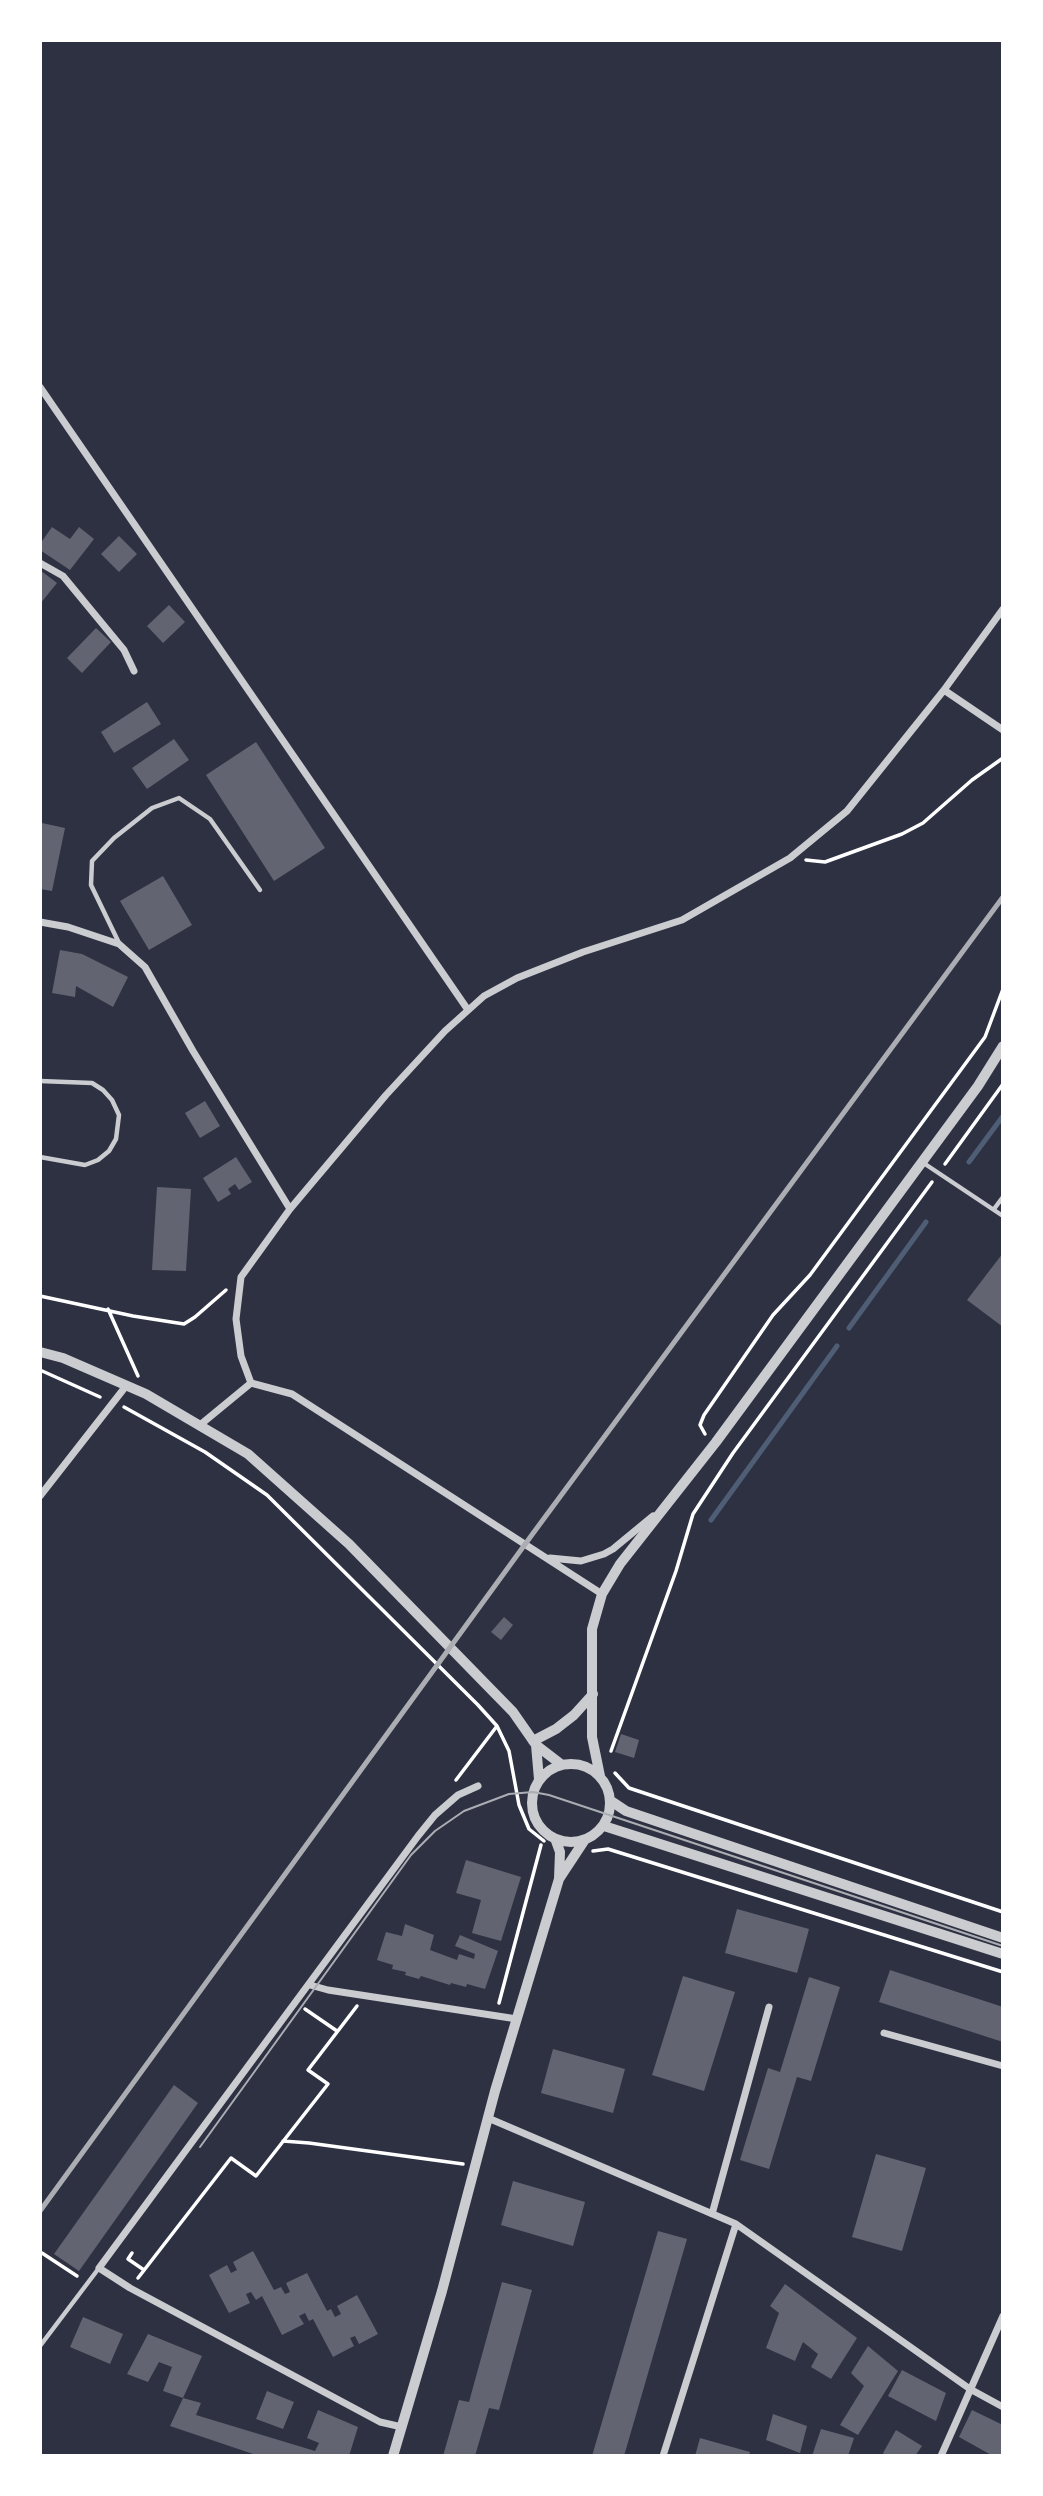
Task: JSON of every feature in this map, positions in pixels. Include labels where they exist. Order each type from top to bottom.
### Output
[{"type":"street","points":[[40,387],[468,1010]]},
{"type":"street","points":[[40,563],[63,576],[124,650],[134,671]]},
{"type":"street","points":[[251,1382],[241,1356],[236,1319],[241,1277],[290,1209],[386,1095],[468,1010],[484,996],[517,978],[583,951],[682,920],[790,858],[847,811],[944,690],[1003,609]]},
{"type":"street","points":[[944,690],[1003,730]]},
{"type":"street","points":[[40,922],[68,927],[119,944],[145,967],[290,1209]]},
{"type":"street","points":[[600,1776],[592,1737],[593,1629],[602,1594],[620,1564],[716,1442],[978,1086],[1003,1046]]},
{"type":"street","points":[[40,1352],[64,1358],[146,1394],[247,1454],[349,1544],[513,1713],[534,1743],[562,1765]]},
{"type":"street","points":[[200,1425],[251,1382]]},
{"type":"street","points":[[251,1382],[292,1394],[602,1594]]},
{"type":"street","points":[[40,1496],[126,1386]]},
{"type":"street","points":[[547,1557],[581,1560],[604,1554],[667,1504]]},
{"type":"street","points":[[534,1743],[556,1729],[593,1694]]},
{"type":"street","points":[[534,1743],[540,1779]]},
{"type":"street","points":[[393,2456],[488,2118],[559,1879],[560,1852],[556,1841],[540,1827],[534,1816],[531,1804],[533,1792],[540,1779],[550,1770],[562,1765],[576,1764],[589,1768],[600,1776],[608,1788],[611,1801],[609,1815],[604,1826],[584,1841],[556,1841]]},
{"type":"street","points":[[402,2427],[380,2422],[130,2288],[99,2268],[435,1815],[458,1795],[478,1786]]},
{"type":"street","points":[[611,1801],[626,1811],[1003,1938]]},
{"type":"street","points":[[604,1826],[1003,1954]]},
{"type":"street","points":[[559,1879],[584,1841]]},
{"type":"street","points":[[310,1985],[517,2019]]},
{"type":"street","points":[[712,2214],[769,2007]]},
{"type":"street","points":[[884,2033],[1003,2066]]},
{"type":"street","points":[[488,2118],[736,2224],[970,2389],[1003,2407]]},
{"type":"street","points":[[663,2456],[736,2224]]},
{"type":"street","points":[[941,2456],[1003,2316]]},
{"type":"lane","points":[[119,944],[91,886],[92,861],[114,838],[152,808],[179,798],[210,819],[260,890]]},
{"type":"lane","points":[[40,1080],[92,1083],[112,1100],[118,1115],[116,1139],[109,1151],[98,1160],[85,1165],[40,1157]]},
{"type":"lane","points":[[921,1161],[1003,1216]]},
{"type":"lane","points":[[993,1209],[1003,1196]]},
{"type":"lane","points":[[40,2346],[99,2268]]},
{"type":"path","points":[[790,858],[825,862],[902,834],[923,823],[972,780],[1003,758]]},
{"type":"path","points":[[733,1453],[702,1430],[700,1424],[704,1415],[773,1315],[810,1275],[985,1037],[1003,989]]},
{"type":"path","points":[[611,1751],[676,1572],[693,1514],[733,1453],[1003,1084]]},
{"type":"path","points":[[40,1296],[184,1324],[241,1277]]},
{"type":"path","points":[[108,1310],[146,1394]]},
{"type":"path","points":[[40,1370],[137,1412],[267,1495],[497,1726],[509,1751],[514,1774]]},
{"type":"path","points":[[614,1772],[629,1788],[1003,1912]]},
{"type":"path","points":[[495,2016],[542,1839]]},
{"type":"path","points":[[608,1849],[1003,1972]]},
{"type":"path","points":[[130,2288],[231,2158],[256,2176],[328,2084],[308,2070],[365,1996]]},
{"type":"path","points":[[283,2141],[475,2166]]},
{"type":"path","points":[[132,2253],[128,2259],[144,2270]]},
{"type":"building","points":[[52,527],[70,539],[79,527],[94,539],[70,570],[40,550],[40,544]]},
{"type":"building","points":[[119,536],[137,554],[119,572],[101,554]]},
{"type":"building","points":[[40,570],[57,583],[40,604]]},
{"type":"building","points":[[169,605],[185,622],[163,643],[147,626]]},
{"type":"building","points":[[96,628],[111,642],[82,673],[67,658]]},
{"type":"building","points":[[147,702],[161,724],[114,753],[101,732]]},
{"type":"building","points":[[174,739],[189,760],[147,789],[132,768]]},
{"type":"building","points":[[256,742],[325,848],[274,881],[206,775]]},
{"type":"building","points":[[42,823],[65,828],[52,891],[40,889]]},
{"type":"building","points":[[163,876],[192,925],[149,950],[120,901]]},
{"type":"building","points":[[60,950],[82,954],[128,977],[113,1007],[76,986],[75,997],[52,993]]},
{"type":"building","points":[[205,1101],[220,1126],[200,1138],[185,1113]]},
{"type":"building","points":[[236,1157],[252,1182],[239,1190],[235,1184],[228,1189],[231,1194],[218,1202],[203,1178]]},
{"type":"building","points":[[157,1187],[191,1189],[186,1271],[152,1270]]},
{"type":"building","points":[[1003,1253],[1003,1327],[967,1300]]},
{"type":"building","points":[[504,1617],[513,1625],[501,1640],[491,1632]]},
{"type":"building","points":[[621,1734],[639,1740],[634,1758],[615,1752]]},
{"type":"building","points":[[466,1860],[521,1877],[501,1941],[472,1933],[481,1900],[456,1893]]},
{"type":"building","points":[[737,1909],[809,1929],[797,1973],[725,1953]]},
{"type":"building","points":[[405,1924],[434,1935],[430,1950],[457,1960],[459,1954],[474,1959],[475,1954],[455,1946],[460,1935],[498,1951],[485,1989],[467,1984],[466,1987],[451,1983],[450,1985],[421,1976],[419,1979],[405,1975],[406,1972],[392,1969],[393,1965],[377,1960],[386,1932],[402,1936]]},
{"type":"building","points":[[890,1970],[1003,2007],[1003,2042],[879,2002]]},
{"type":"building","points":[[683,1976],[735,1992],[704,2091],[652,2075]]},
{"type":"building","points":[[809,1977],[840,1987],[811,2081],[797,2077],[769,2169],[740,2160],[768,2068],[780,2072]]},
{"type":"building","points":[[553,2049],[625,2069],[613,2113],[541,2093]]},
{"type":"building","points":[[174,2085],[198,2103],[79,2271],[54,2254]]},
{"type":"building","points":[[876,2154],[926,2168],[902,2251],[852,2237]]},
{"type":"building","points":[[513,2181],[585,2202],[573,2246],[501,2225]]},
{"type":"building","points":[[658,2231],[687,2239],[624,2456],[592,2456]]},
{"type":"building","points":[[253,2251],[274,2290],[281,2287],[285,2294],[290,2292],[286,2283],[307,2273],[327,2311],[331,2309],[335,2317],[341,2314],[337,2306],[357,2295],[378,2334],[359,2344],[355,2336],[350,2338],[354,2346],[333,2357],[313,2319],[309,2321],[305,2313],[299,2316],[304,2324],[282,2335],[262,2296],[256,2300],[251,2292],[246,2294],[250,2303],[229,2313],[209,2275],[227,2265],[231,2273],[237,2270],[233,2262]]},
{"type":"building","points":[[502,2282],[532,2290],[499,2410],[489,2408],[475,2456],[443,2456],[459,2400],[469,2402]]},
{"type":"building","points":[[785,2284],[857,2338],[831,2379],[811,2367],[818,2354],[803,2342],[795,2361],[766,2348],[779,2313],[770,2306]]},
{"type":"building","points":[[83,2317],[123,2334],[110,2364],[70,2347]]},
{"type":"building","points":[[148,2334],[202,2356],[183,2398],[163,2391],[172,2367],[159,2362],[148,2382],[127,2374]]},
{"type":"building","points":[[868,2346],[898,2371],[858,2435],[840,2425],[864,2386],[851,2373]]},
{"type":"building","points":[[902,2370],[946,2393],[936,2421],[888,2396]]},
{"type":"building","points":[[267,2391],[294,2402],[283,2429],[256,2419]]},
{"type":"building","points":[[183,2398],[201,2403],[196,2415],[315,2451],[319,2443],[307,2438],[318,2410],[358,2427],[349,2456],[259,2456],[170,2426]]},
{"type":"building","points":[[972,2410],[1003,2425],[1003,2456],[993,2456],[959,2437]]},
{"type":"building","points":[[773,2414],[807,2426],[800,2453],[766,2440]]},
{"type":"building","points":[[821,2429],[854,2438],[848,2456],[812,2456]]},
{"type":"building","points":[[896,2430],[922,2446],[915,2456],[886,2456],[883,2453]]},
{"type":"building","points":[[700,2438],[750,2452],[749,2456],[695,2456]]},
{"type":"waterway","points":[[969,1162],[1003,1116]]},
{"type":"waterway","points":[[849,1328],[926,1222]]},
{"type":"waterway","points":[[711,1520],[837,1346]]},
{"type":"tram line","points":[[200,2147],[411,1855],[435,1831],[464,1811],[509,1794],[533,1792],[549,1795],[1003,1946]]},
{"type":"railway","points":[[40,2211],[534,1532],[1003,897]]}]
